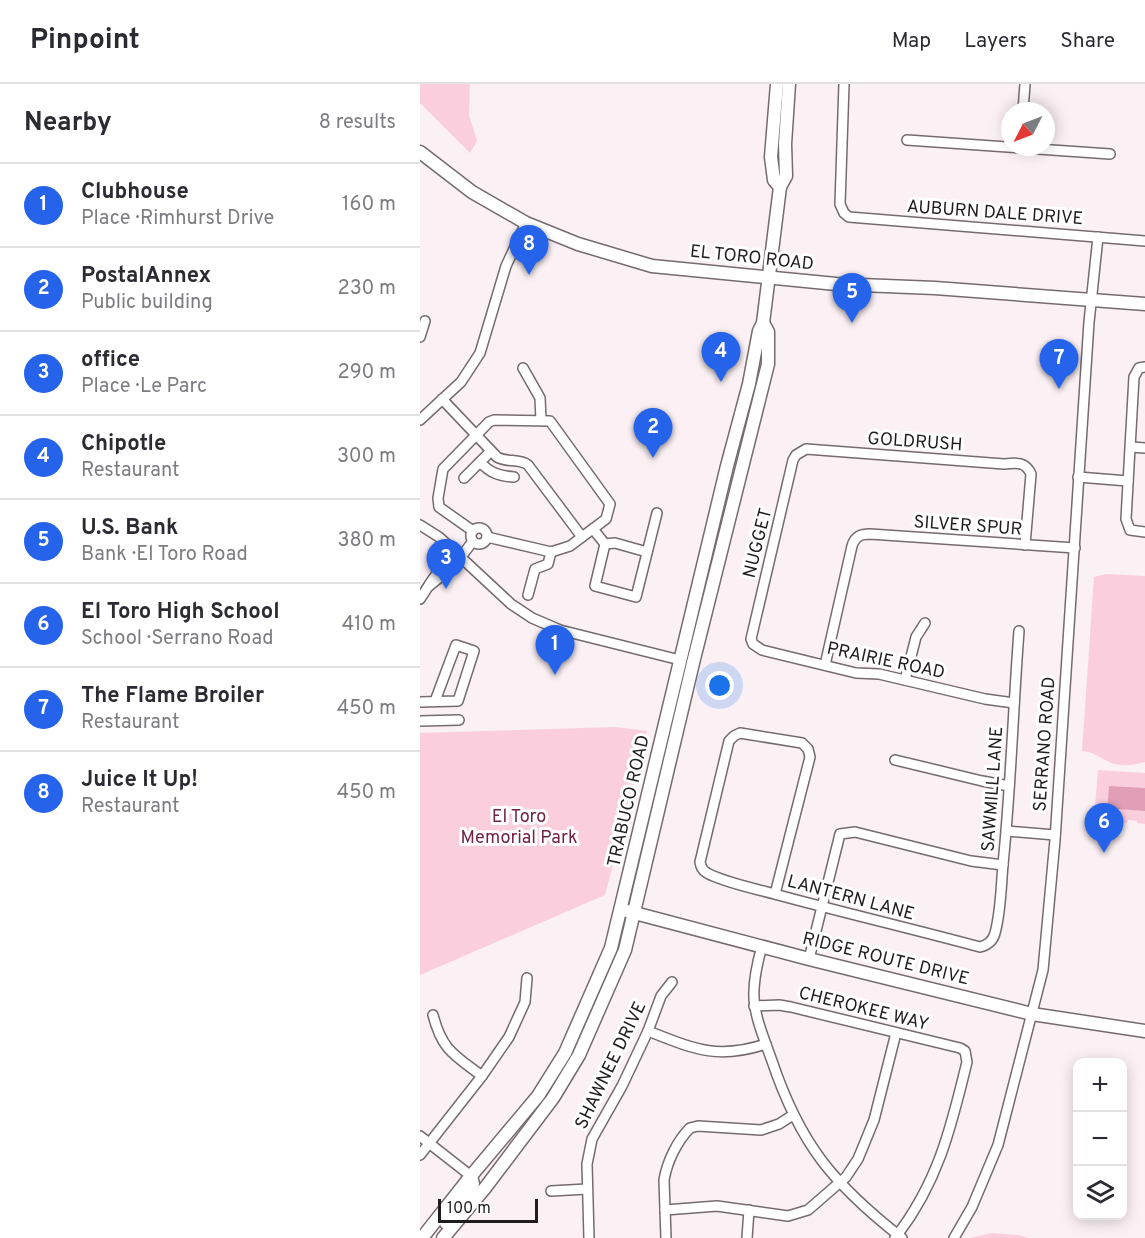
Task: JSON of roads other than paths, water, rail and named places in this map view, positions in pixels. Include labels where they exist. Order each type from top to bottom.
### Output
[{"type":"main road","name":"TRABUCO ROAD","points":[[777,84],[771,158],[774,180],[780,187]]},
{"type":"main road","name":"TRABUCO ROAD","points":[[422,1238],[538,1096],[565,1053],[611,948],[727,466],[749,384],[759,331],[763,323],[780,187],[786,176],[785,144],[789,84]]},
{"type":"main road","name":"EL TORO ROAD","points":[[420,152],[472,192],[526,223],[578,244],[652,266],[836,284],[935,288],[1145,304]]},
{"type":"main road","name":"TRABUCO ROAD","points":[[444,1237],[553,1098],[579,1055],[625,950],[768,364],[768,332],[763,323]]},
{"type":"main road","points":[[724,537],[720,528],[733,474],[732,469],[727,466]]},
{"type":"main road","points":[[680,721],[675,712],[682,675],[680,660],[686,657],[697,629],[703,623]]},
{"type":"main road","points":[[651,778],[654,791],[649,820],[654,831]]},
{"type":"main road","name":"RIDGE ROUTE DRIVE","points":[[620,909],[1032,1014],[1145,1031]]},
{"type":"main road","points":[[444,1237],[443,1230],[446,1223],[471,1191],[471,1176]]},
{"type":"street","name":"AUBURN DALE DRIVE","points":[[844,84],[840,204],[844,213],[857,218],[1145,240]]},
{"type":"street","points":[[1024,102],[1025,84]]},
{"type":"street","points":[[907,140],[1001,146]]},
{"type":"street","points":[[1055,150],[1110,154]]},
{"type":"street","points":[[420,420],[460,382],[480,353],[506,266],[526,223]]},
{"type":"street","name":"SERRANO ROAD","points":[[954,1238],[972,1207],[998,1145],[1043,970],[1055,835],[1089,322],[1098,237]]},
{"type":"street","points":[[420,337],[425,321]]},
{"type":"street","points":[[1142,367],[1134,376],[1126,519],[1129,528],[1137,532],[1145,532]]},
{"type":"street","points":[[523,368],[540,398],[541,420]]},
{"type":"street","points":[[442,399],[500,459],[523,462],[528,465],[582,537]]},
{"type":"street","points":[[420,598],[429,586],[461,556],[480,528],[486,532],[487,537],[551,552],[563,550],[606,519],[610,504],[553,423],[541,420],[494,420],[484,426],[443,469],[438,498],[442,511],[473,536]]},
{"type":"street","points":[[1131,447],[1145,448]]},
{"type":"street","name":"GOLDRUSH","points":[[799,453],[806,449],[1004,464],[1020,462],[1028,467],[1031,474],[1026,545]]},
{"type":"street","points":[[464,478],[491,451]]},
{"type":"street","name":"NUGGET","points":[[753,644],[752,633],[793,460],[795,454],[799,453]]},
{"type":"street","points":[[480,462],[487,470],[500,476],[514,477]]},
{"type":"street","points":[[1078,477],[1128,481]]},
{"type":"street","points":[[605,544],[595,586],[636,597],[657,513]]},
{"type":"street","points":[[420,525],[440,537],[511,604],[532,618],[560,630],[680,660]]},
{"type":"street","points":[[593,529],[605,544]]},
{"type":"street","name":"SILVER SPUR","points":[[825,664],[852,546],[854,540],[859,536],[870,534],[1075,548]]},
{"type":"street","points":[[605,544],[615,543],[647,552]]},
{"type":"street","points":[[528,595],[535,569],[548,564],[551,552]]},
{"type":"street","points":[[905,680],[916,637],[925,623]]},
{"type":"street","name":"SAWMILL LANE","points":[[987,945],[995,934],[1007,831],[1019,631]]},
{"type":"street","name":"PRAIRIE ROAD","points":[[753,644],[762,650],[856,673],[879,674],[985,699],[1014,703]]},
{"type":"street","points":[[420,702],[458,701],[474,651],[456,645],[435,701]]},
{"type":"street","points":[[420,721],[459,720]]},
{"type":"street","name":"LANTERN LANE","points":[[775,894],[810,757],[808,749],[802,743],[740,733],[729,741],[700,862],[702,869],[708,874],[775,894],[821,907],[980,947],[987,945]]},
{"type":"street","points":[[895,760],[1009,786]]},
{"type":"street","points":[[1007,831],[1055,835]]},
{"type":"street","points":[[809,958],[840,834],[855,832],[961,858],[1003,865]]},
{"type":"street","points":[[762,946],[753,982],[754,1006],[793,1115],[820,1161],[898,1237]]},
{"type":"street","points":[[420,1155],[482,1076],[509,1037],[525,1002],[527,978]]},
{"type":"street","name":"SHAWNEE DRIVE","points":[[589,1238],[587,1164],[592,1139],[622,1086],[661,996],[672,982]]},
{"type":"street","name":"CHEROKEE WAY","points":[[754,1006],[791,1007],[965,1051],[967,1062],[944,1152],[920,1202],[898,1237]]},
{"type":"street","points":[[433,1015],[437,1032],[446,1047],[482,1076]]},
{"type":"street","points":[[648,1030],[686,1046],[709,1052],[730,1053],[766,1044]]},
{"type":"street","points":[[665,1210],[717,1206],[777,1215],[798,1214],[808,1210],[840,1183],[856,1162],[874,1120],[896,1033]]},
{"type":"street","points":[[666,1238],[665,1170],[690,1128],[698,1126],[761,1130],[779,1124],[793,1115]]},
{"type":"street","points":[[420,1136],[471,1176]]},
{"type":"street","points":[[551,1191],[587,1189]]},
{"type":"street","points":[[747,1238],[749,1210]]},
{"type":"place","name":"Juice It Up!","points":[[529,275]]},
{"type":"place","name":"U.S. Bank","points":[[852,323]]},
{"type":"place","name":"Chipotle","points":[[721,382]]},
{"type":"place","name":"The Flame Broiler","points":[[1059,389]]},
{"type":"place","name":"PostalAnnex","points":[[653,458]]},
{"type":"place","name":"office","points":[[446,589]]},
{"type":"place","name":"Clubhouse","points":[[555,675]]},
{"type":"place","name":"El Toro High School","points":[[1104,853]]},
{"type":"park label","name":"El Toro Memorial Park","points":[[519,826]]}]
